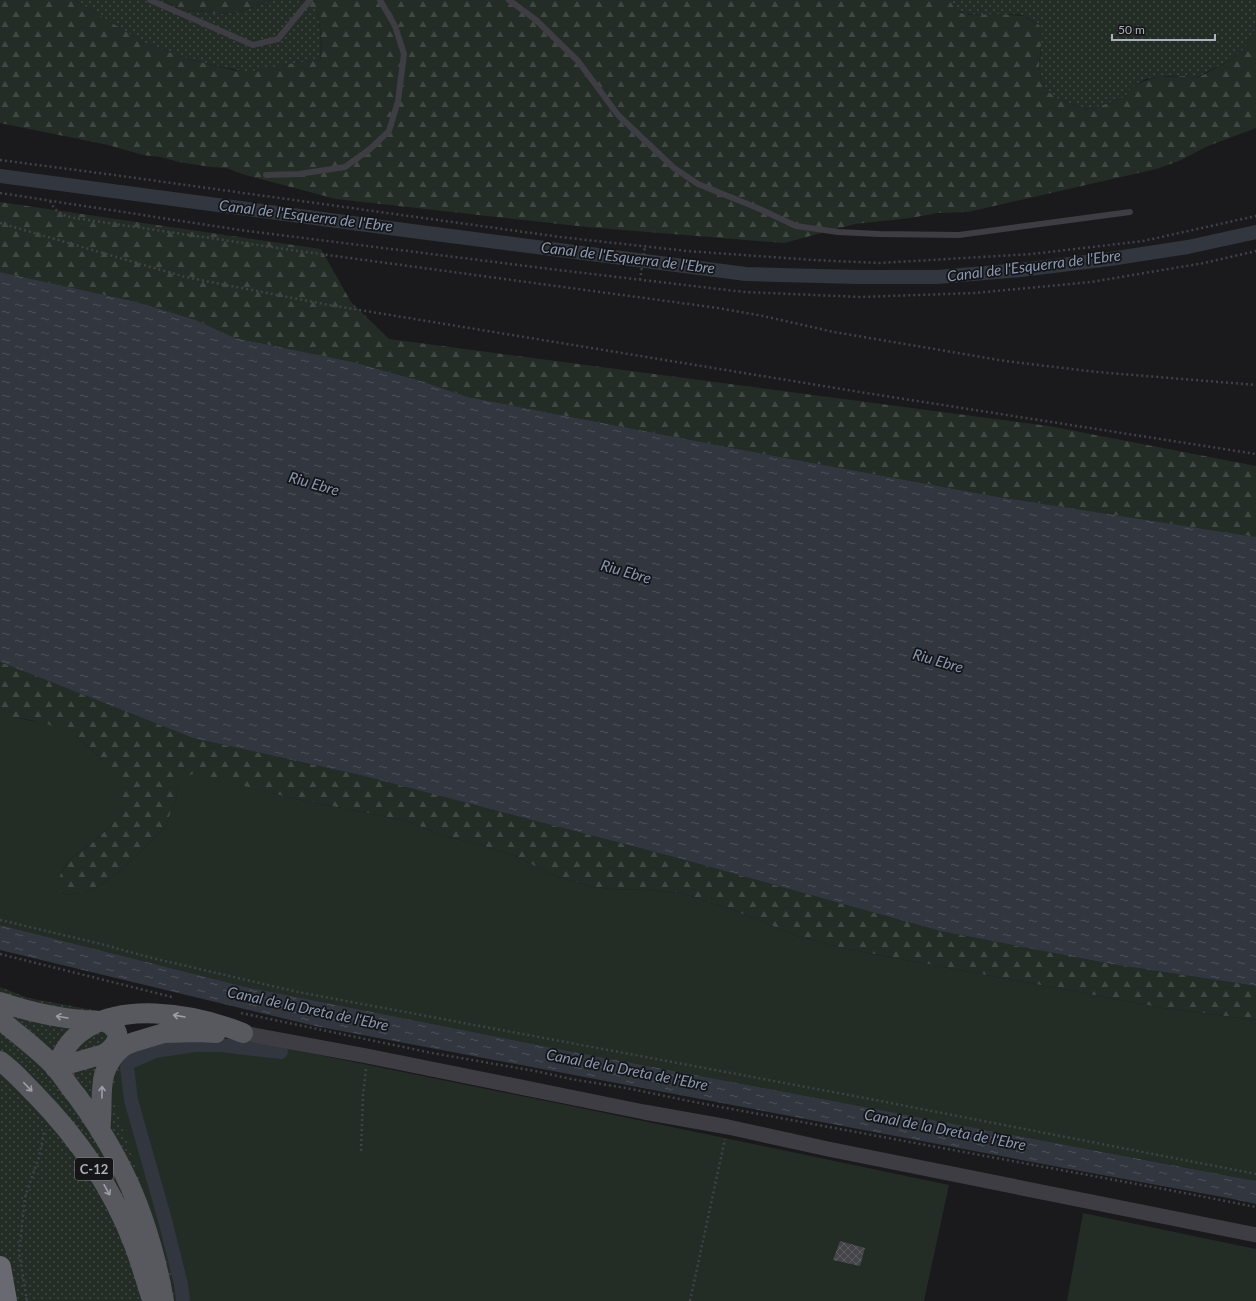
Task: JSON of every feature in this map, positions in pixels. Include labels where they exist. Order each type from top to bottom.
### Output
[{"type":"highway","points":[[0,1267],[6,1301]]},
{"type":"main road","points":[[0,1002],[57,1017],[110,1024],[115,1031],[117,1038],[116,1045],[104,1054]]},
{"type":"main road","points":[[55,1068],[62,1053],[72,1040],[89,1027],[115,1017],[129,1014],[166,1014],[222,1024],[243,1033]]},
{"type":"main road","name":"C-12","points":[[0,1019],[55,1068],[100,1131],[127,1180],[143,1218],[164,1301]]},
{"type":"main road","points":[[100,1131],[102,1117],[102,1083],[104,1073],[107,1066],[119,1050],[124,1046],[164,1033],[243,1033]]},
{"type":"main road","points":[[55,1068],[104,1054],[134,1042]]},
{"type":"main road","name":"C-12","points":[[0,1061],[25,1084],[55,1116],[88,1158],[120,1213],[134,1245],[152,1301]]},
{"type":"street","points":[[243,1033],[367,1056],[644,1112],[728,1127],[1256,1235]]},
{"type":"lane","points":[[150,0],[253,45],[278,39],[310,0]]},
{"type":"lane","points":[[266,175],[299,174],[345,167],[370,149],[389,131],[398,101],[404,54],[395,26],[380,0]]},
{"type":"lane","points":[[508,0],[536,20],[578,61],[618,115],[674,168],[698,184],[760,209],[796,226],[838,232],[959,235],[1130,212]]},
{"type":"path","points":[[0,160],[560,237],[687,251],[879,263],[1032,254],[1143,241],[1256,216]]},
{"type":"path","points":[[0,193],[240,230],[744,292],[853,296],[975,293],[1091,282],[1204,263],[1256,251]]},
{"type":"path","points":[[50,201],[53,207],[61,215],[88,220],[299,251],[718,308],[763,316],[834,332],[1005,361],[1104,373],[1256,385]]},
{"type":"path","points":[[0,223],[185,277],[329,305],[866,393],[1256,454]]},
{"type":"path","points":[[640,280],[645,246]]},
{"type":"path","points":[[0,920],[101,944],[152,958],[298,992],[1256,1174]]},
{"type":"path","points":[[0,954],[175,998]]},
{"type":"path","points":[[237,1012],[432,1053],[535,1071],[572,1080],[626,1088],[1256,1207]]},
{"type":"path","points":[[361,1151],[363,1096],[367,1056]]},
{"type":"path","points":[[27,1301],[19,1252],[25,1197],[39,1157],[44,1133],[55,1116]]},
{"type":"path","points":[[690,1301],[728,1127]]},
{"type":"green space","points":[[0,0],[75,0],[146,44],[192,60],[237,71],[255,71],[294,63],[320,60],[321,35],[316,10],[300,0],[949,0],[955,9],[961,13],[971,15],[1000,14],[1024,16],[1039,25],[1042,32],[1039,66],[1044,86],[1058,99],[1083,108],[1092,109],[1125,97],[1136,84],[1156,77],[1186,76],[1195,78],[1203,75],[1229,61],[1244,49],[1256,26],[1256,128],[1208,146],[1179,161],[1156,169],[968,212],[938,213],[910,218],[855,224],[784,243],[587,227],[336,199],[242,174],[227,168],[211,167],[143,155],[108,145],[0,123]]},
{"type":"green space","points":[[75,0],[164,0],[181,10],[216,14],[240,12],[271,0],[300,0],[316,9],[321,35],[320,60],[294,63],[246,72],[192,60],[146,44]]},
{"type":"green space","points":[[164,0],[271,0],[240,12],[216,14],[181,10]]},
{"type":"green space","points":[[949,0],[1256,0],[1256,26],[1244,49],[1229,61],[1195,78],[1186,76],[1167,76],[1146,79],[1136,84],[1125,97],[1092,109],[1083,108],[1058,99],[1044,86],[1039,66],[1041,49],[1039,25],[1022,15],[976,15],[959,12],[954,8]]},
{"type":"green space","points":[[0,202],[321,249],[351,302],[389,339],[1049,426],[1256,466],[1256,537],[993,496],[468,397],[421,381],[353,362],[235,338],[196,320],[137,302],[0,272]]},
{"type":"green space","points":[[0,662],[193,738],[364,776],[674,857],[940,931],[1111,964],[1256,986],[1256,1020],[1163,1008],[847,949],[797,936],[733,910],[681,893],[594,887],[557,877],[513,855],[441,835],[407,821],[291,798],[209,778],[179,781],[176,798],[166,826],[154,839],[115,875],[102,884],[85,892],[69,895],[53,890],[61,873],[70,859],[97,839],[116,820],[103,761],[77,738],[31,720],[13,717],[0,717]]},
{"type":"green space","points":[[0,717],[13,717],[47,724],[63,730],[77,738],[103,761],[121,790],[124,805],[116,820],[97,839],[70,859],[61,873],[54,890],[68,895],[85,892],[102,884],[115,875],[154,839],[166,826],[176,798],[179,781],[194,773],[291,798],[407,821],[441,835],[513,855],[557,877],[594,887],[681,893],[733,910],[797,936],[847,949],[1163,1008],[1256,1020],[1256,1181],[569,1051],[246,987],[0,925]]},
{"type":"green space","points":[[0,987],[28,998],[99,1011],[126,1007],[123,1058],[172,1275],[175,1301],[0,1301]]},
{"type":"green space","points":[[188,1039],[255,1042],[949,1185],[924,1301],[175,1301],[172,1275],[111,1094],[123,1058]]},
{"type":"green space","points":[[1083,1213],[1256,1249],[1256,1301],[1067,1301]]},
{"type":"water","name":"Riu Ebre","points":[[0,272],[137,302],[196,320],[235,338],[353,362],[421,381],[468,397],[993,496],[1256,537],[1256,986],[1111,964],[940,931],[674,857],[364,776],[193,738],[0,662]]},
{"type":"water","name":"Canal de la Dreta de l'Ebre","points":[[0,925],[246,987],[569,1051],[1256,1181],[1256,1204],[315,1026],[0,950]]},
{"type":"building","points":[[840,1241],[865,1248],[860,1266],[833,1260]]},
{"type":"waterway","name":"Canal de l'Esquerra de l'Ebre","points":[[0,176],[746,274],[858,277],[937,277],[1021,270],[1110,259],[1188,247],[1256,232]]},
{"type":"waterway","points":[[183,1301],[181,1284],[165,1220],[131,1100],[127,1067],[130,1062],[155,1051],[195,1045],[221,1045],[281,1052]]}]
